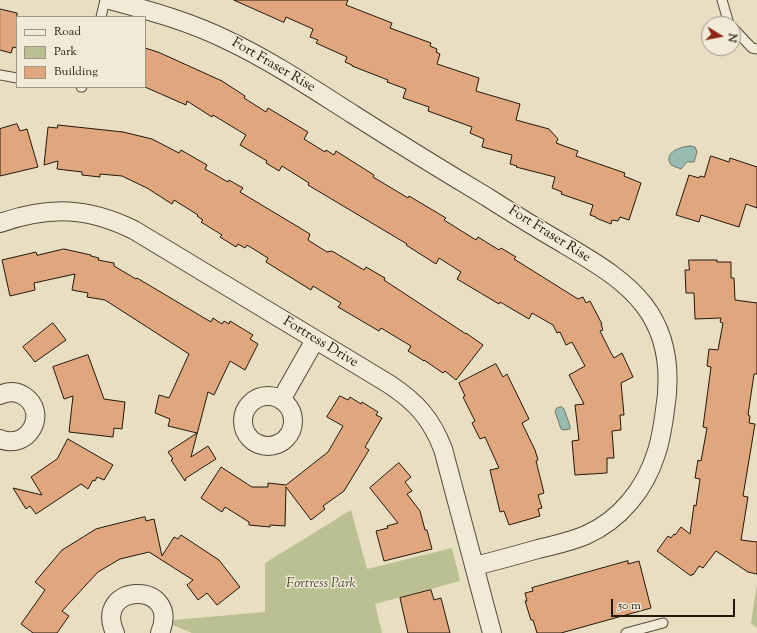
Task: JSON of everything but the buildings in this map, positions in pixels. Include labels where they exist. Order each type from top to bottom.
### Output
[{"type":"street","name":"Fort Fraser Rise","points":[[110,0],[180,20],[228,40],[253,53],[612,275],[631,291],[645,306],[656,325],[663,344],[667,363],[668,382],[661,437],[650,470],[642,485],[624,509],[612,520],[586,535],[474,566]]},
{"type":"street","name":"Fortress Drive","points":[[0,223],[25,215],[56,212],[89,213],[111,219],[134,230],[407,396],[428,418],[443,449],[492,633]]},
{"type":"street","points":[[281,400],[315,340]]},
{"type":"street","points":[[0,395],[12,392],[27,398],[32,404],[35,412],[35,420],[29,434],[22,439],[14,442],[0,439]]},
{"type":"street","points":[[115,633],[112,626],[111,617],[113,609],[125,596],[134,593],[150,596],[162,609],[164,618],[160,633]]},
{"type":"lane","points":[[101,16],[105,0]]},
{"type":"lane","points":[[722,0],[727,16]]},
{"type":"lane","points":[[741,36],[752,48],[757,49]]},
{"type":"lane","points":[[0,75],[16,78]]},
{"type":"lane","points":[[626,633],[663,623]]},
{"type":"green space","name":"Fortress Park","points":[[351,510],[367,569],[452,548],[460,581],[375,604],[382,633],[192,633],[173,625],[173,620],[265,612],[265,563]]},
{"type":"green space","points":[[757,584],[757,628],[751,623]]},
{"type":"water","points":[[690,146],[695,147],[697,152],[694,162],[687,162],[681,169],[671,165],[669,157],[674,151]]},
{"type":"water","points":[[562,407],[570,429],[561,429],[555,411],[557,408]]}]
